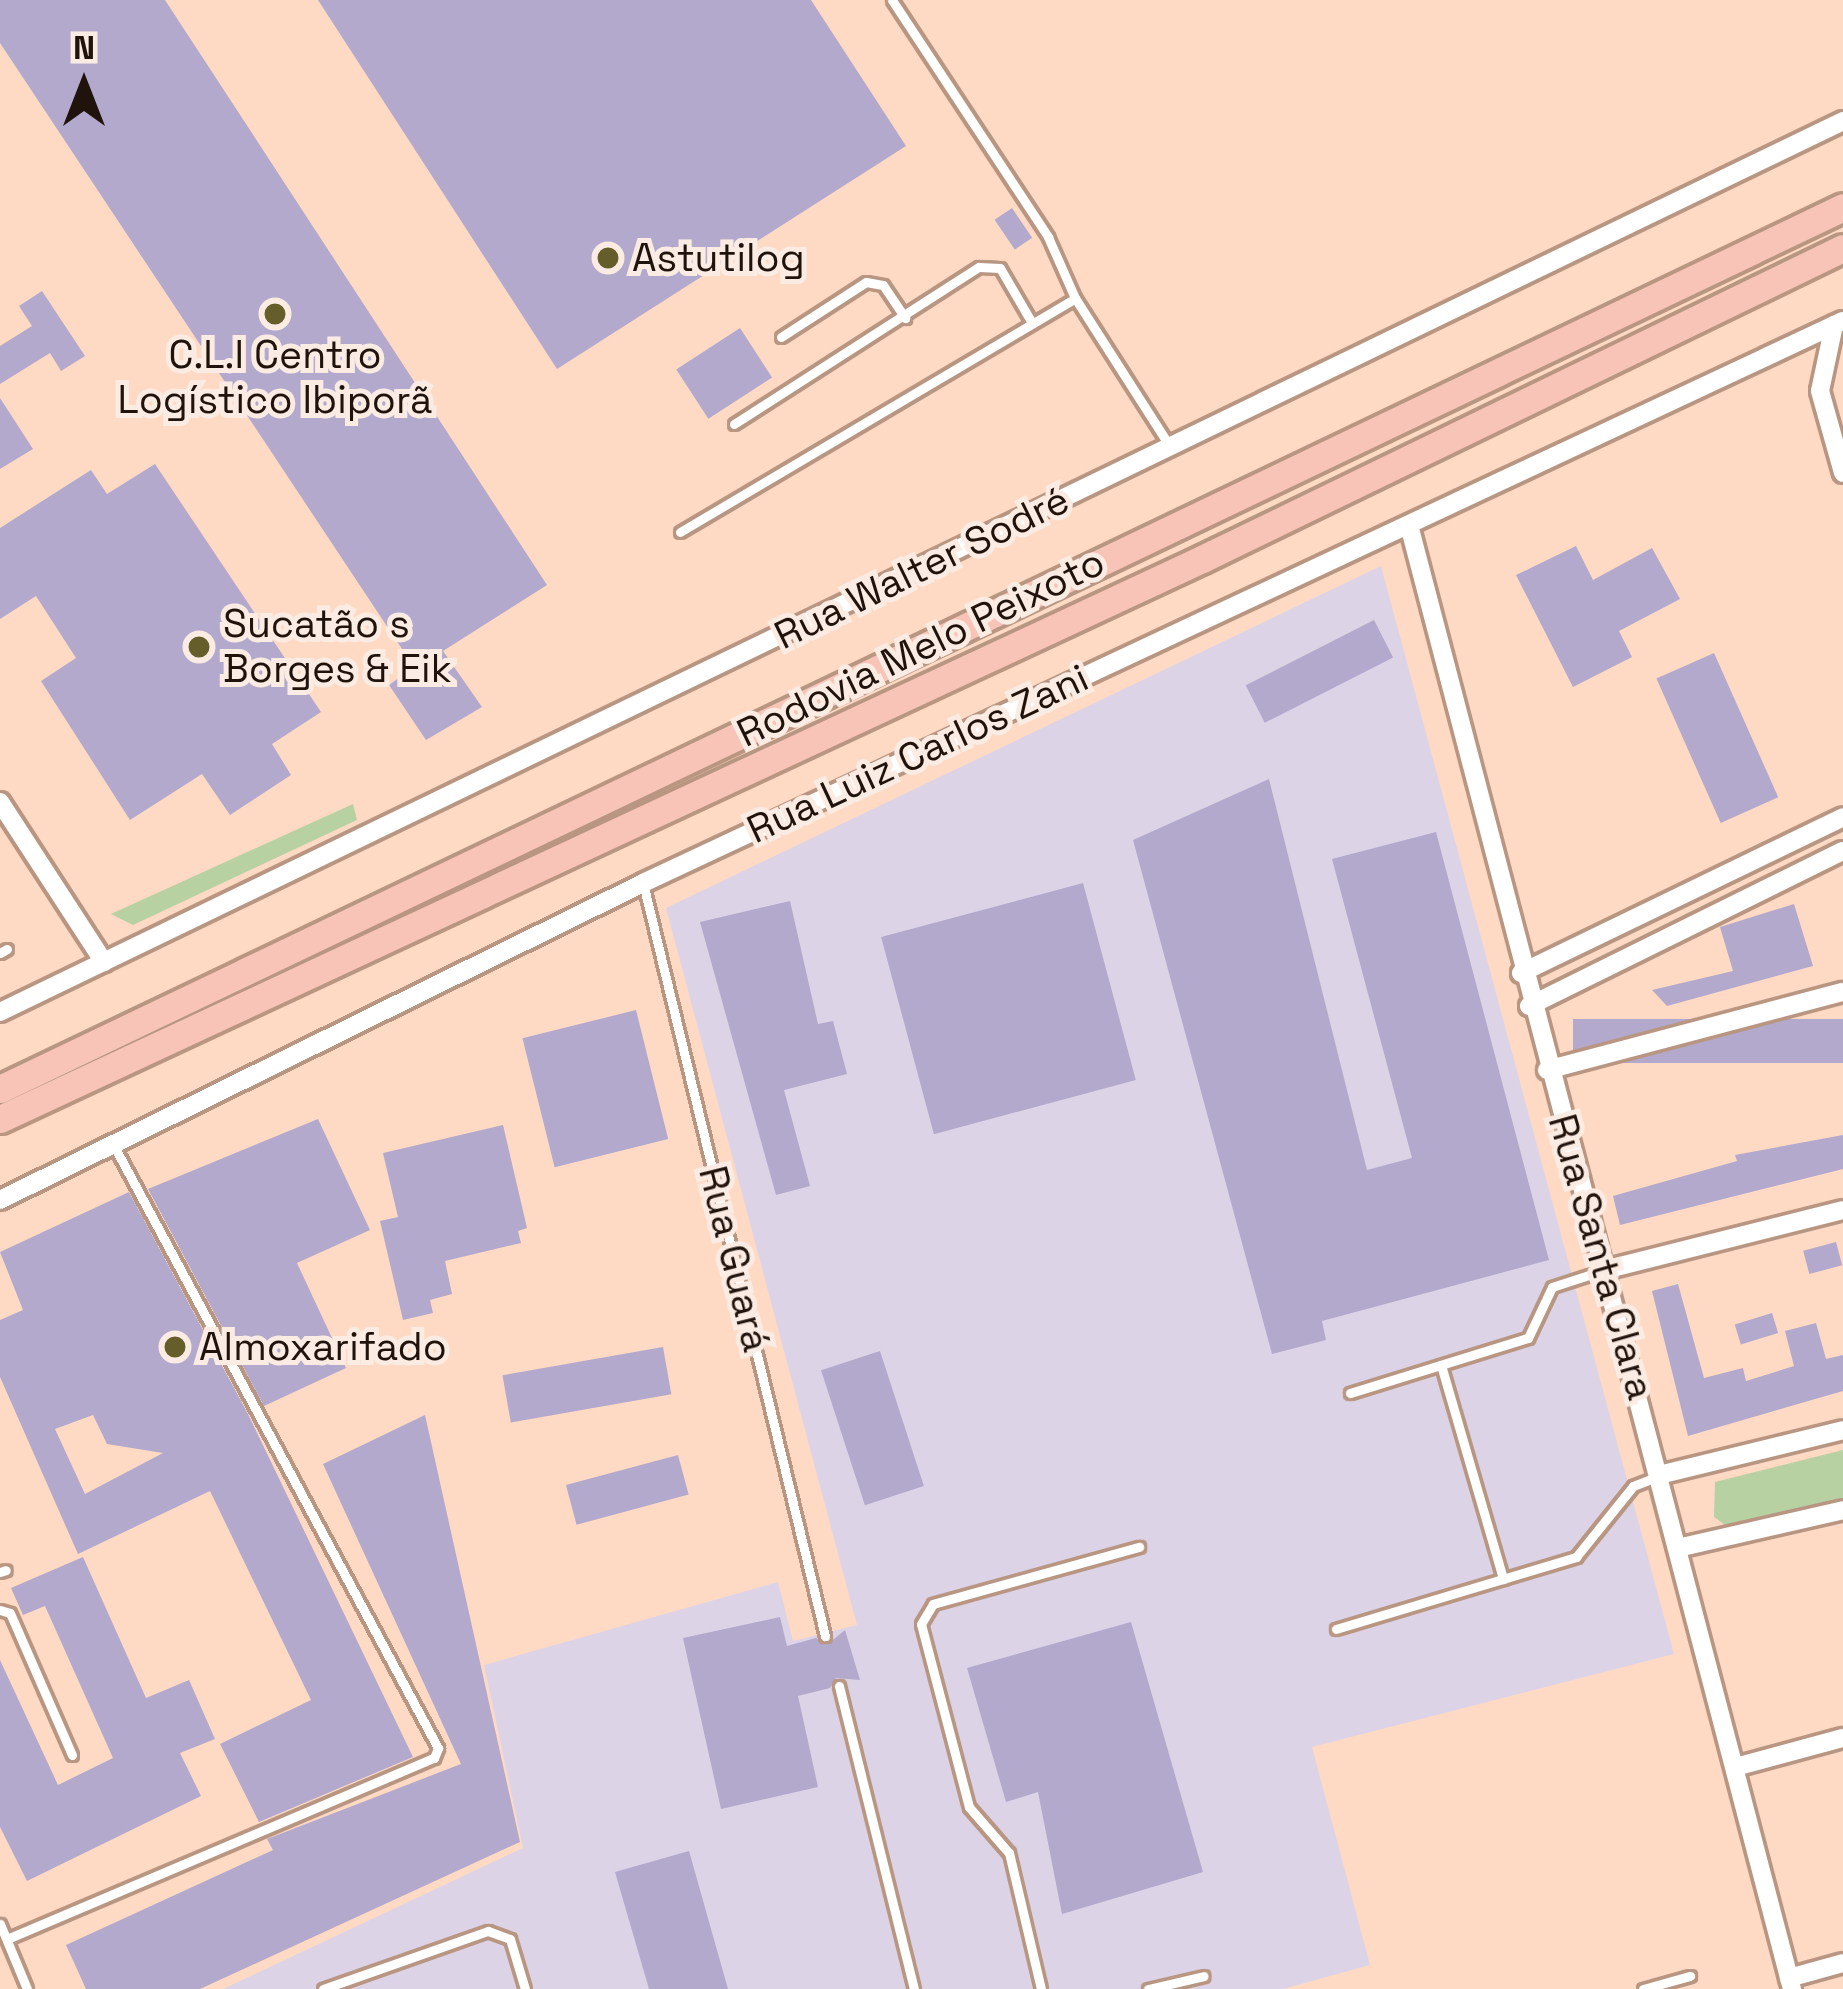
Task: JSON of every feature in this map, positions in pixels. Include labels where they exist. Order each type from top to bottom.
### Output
[{"type":"main road","name":"Rodovia Melo Peixoto","points":[[0,1089],[1843,207]]},
{"type":"main road","name":"Rodovia Melo Peixoto","points":[[0,1119],[1202,559],[1843,248]]},
{"type":"street","name":"Rua Walter Sodré","points":[[0,1012],[1843,121]]},
{"type":"street","points":[[1838,323],[1820,391],[1843,473]]},
{"type":"street","name":"Rua Luiz Carlos Zani","points":[[0,1200],[643,884],[1838,323]]},
{"type":"street","name":"Rua Santa Clara","points":[[1409,525],[1529,1006],[1663,1474],[1790,1983]]},
{"type":"street","points":[[0,802],[104,962]]},
{"type":"street","points":[[1521,973],[1843,817]]},
{"type":"street","points":[[1529,1006],[1843,851]]},
{"type":"street","points":[[1547,1070],[1843,992]]},
{"type":"street","points":[[1604,1270],[1843,1210]]},
{"type":"street","points":[[1663,1474],[1843,1430]]},
{"type":"street","points":[[1682,1547],[1843,1510]]},
{"type":"street","points":[[1739,1766],[1843,1738]]},
{"type":"street","points":[[1790,1983],[1843,1963]]},
{"type":"lane","points":[[892,0],[1048,237],[1075,298],[1171,448]]},
{"type":"lane","points":[[734,424],[991,264],[1032,323]]},
{"type":"lane","points":[[781,337],[866,282],[883,285],[905,318]]},
{"type":"lane","points":[[680,532],[1075,298]]},
{"type":"lane","name":"Rua Guará","points":[[643,884],[825,1636]]},
{"type":"lane","points":[[7,1939],[434,1758],[438,1748],[113,1144]]},
{"type":"lane","points":[[1350,1393],[1528,1337],[1552,1287],[1604,1270]]},
{"type":"lane","points":[[1441,1365],[1503,1579]]},
{"type":"lane","points":[[1336,1629],[1576,1557],[1633,1486],[1663,1474]]},
{"type":"lane","points":[[1041,1989],[1009,1853],[969,1807],[921,1624],[933,1604],[1139,1547]]},
{"type":"lane","points":[[0,1610],[10,1613],[72,1755]]},
{"type":"lane","points":[[839,1686],[914,1989]]},
{"type":"lane","points":[[0,1924],[27,1989]]},
{"type":"lane","points":[[323,1989],[488,1931],[510,1939],[525,1989]]},
{"type":"lane","points":[[1148,1989],[1204,1976]]},
{"type":"lane","points":[[1642,1989],[1690,1976]]},
{"type":"shaded area","points":[[1381,566],[1674,1654],[1312,1747],[1370,1965],[1283,1989],[223,1989],[523,1848],[484,1665],[778,1582],[793,1641],[857,1625],[666,908]]},
{"type":"green space","points":[[353,804],[357,820],[133,925],[111,914]]},
{"type":"green space","points":[[1843,1450],[1843,1503],[1733,1531],[1714,1517],[1715,1482]]},
{"type":"building","name":"C.L.I Centro Logístico Ibiporã","points":[[0,0],[165,0],[547,585],[443,651],[482,707],[426,740],[389,685],[414,667],[0,43]]},
{"type":"building","name":"Astutilog","points":[[318,0],[811,0],[906,146],[557,369]]},
{"type":"building","points":[[1012,208],[1032,238],[1015,250],[995,220]]},
{"type":"building","points":[[42,291],[85,356],[61,371],[50,353],[0,384],[0,346],[32,326],[19,306]]},
{"type":"building","points":[[740,328],[772,377],[708,419],[676,369]]},
{"type":"building","points":[[0,398],[33,449],[0,469]]},
{"type":"building","points":[[155,464],[321,712],[272,744],[291,775],[230,815],[202,774],[130,820],[41,681],[76,658],[36,596],[0,619],[0,528],[91,470],[107,494]]},
{"type":"building","points":[[1576,546],[1593,580],[1652,548],[1680,599],[1619,631],[1632,657],[1573,687],[1516,575]]},
{"type":"building","points":[[1374,620],[1393,657],[1265,723],[1246,685]]},
{"type":"building","points":[[1714,653],[1778,797],[1721,823],[1656,679]]},
{"type":"building","points":[[1269,779],[1367,1170],[1412,1158],[1332,859],[1436,832],[1549,1260],[1322,1321],[1326,1340],[1272,1354],[1133,840]]},
{"type":"building","points":[[1083,883],[1136,1080],[934,1134],[881,937]]},
{"type":"building","points":[[790,901],[818,1024],[833,1021],[847,1074],[784,1090],[810,1186],[776,1195],[700,922]]},
{"type":"building","points":[[1794,904],[1813,966],[1667,1006],[1652,990],[1733,971],[1720,927]]},
{"type":"building","points":[[636,1010],[668,1139],[555,1167],[522,1038]]},
{"type":"building","points":[[1573,1019],[1843,1019],[1843,1063],[1573,1063]]},
{"type":"building","points":[[318,1119],[370,1230],[297,1263],[346,1368],[264,1406],[148,1189]]},
{"type":"building","points":[[503,1125],[527,1228],[518,1231],[521,1243],[445,1261],[452,1294],[430,1300],[433,1313],[403,1320],[380,1221],[398,1217],[383,1153]]},
{"type":"building","points":[[1843,1135],[1843,1169],[1620,1225],[1613,1196],[1737,1161],[1735,1155]]},
{"type":"building","points":[[129,1192],[248,1414],[413,1757],[259,1822],[220,1744],[311,1700],[210,1491],[78,1554],[0,1377],[0,1320],[23,1310],[0,1252]],"holes":[[[93,1415],[107,1444],[163,1453],[85,1494],[55,1429]]]},
{"type":"building","points":[[1836,1242],[1842,1265],[1809,1274],[1803,1251]]},
{"type":"building","points":[[1678,1284],[1704,1378],[1743,1368],[1746,1381],[1794,1366],[1785,1331],[1816,1323],[1826,1359],[1843,1355],[1843,1391],[1688,1436],[1652,1291]]},
{"type":"building","points":[[1772,1313],[1778,1333],[1741,1344],[1735,1324]]},
{"type":"building","points":[[663,1347],[671,1394],[511,1423],[502,1375]]},
{"type":"building","points":[[880,1351],[924,1486],[865,1505],[821,1370]]},
{"type":"building","points":[[425,1415],[520,1842],[200,1989],[86,1989],[66,1945],[273,1850],[267,1839],[461,1764],[323,1464]]},
{"type":"building","points":[[678,1455],[689,1495],[577,1525],[566,1485]]},
{"type":"building","points":[[83,1557],[146,1698],[189,1680],[215,1739],[180,1753],[201,1796],[27,1881],[0,1827],[0,1660],[58,1785],[113,1758],[45,1606],[23,1615],[11,1588]]},
{"type":"building","points":[[780,1617],[787,1646],[816,1638],[828,1644],[845,1630],[860,1680],[836,1678],[830,1688],[798,1696],[818,1787],[721,1809],[683,1638]]},
{"type":"building","points":[[1131,1622],[1203,1872],[1062,1914],[1038,1792],[1006,1802],[967,1668]]},
{"type":"building","points":[[689,1851],[728,1989],[649,1989],[615,1872]]},
{"type":"place","name":"Astutilog","points":[[608,258]]},
{"type":"place","name":"C.L.I Centro Logístico Ibiporã","points":[[275,314]]},
{"type":"place","name":"Sucatão s Borges & Eik","points":[[199,647]]},
{"type":"place","name":"Almoxarifado","points":[[175,1347]]}]
